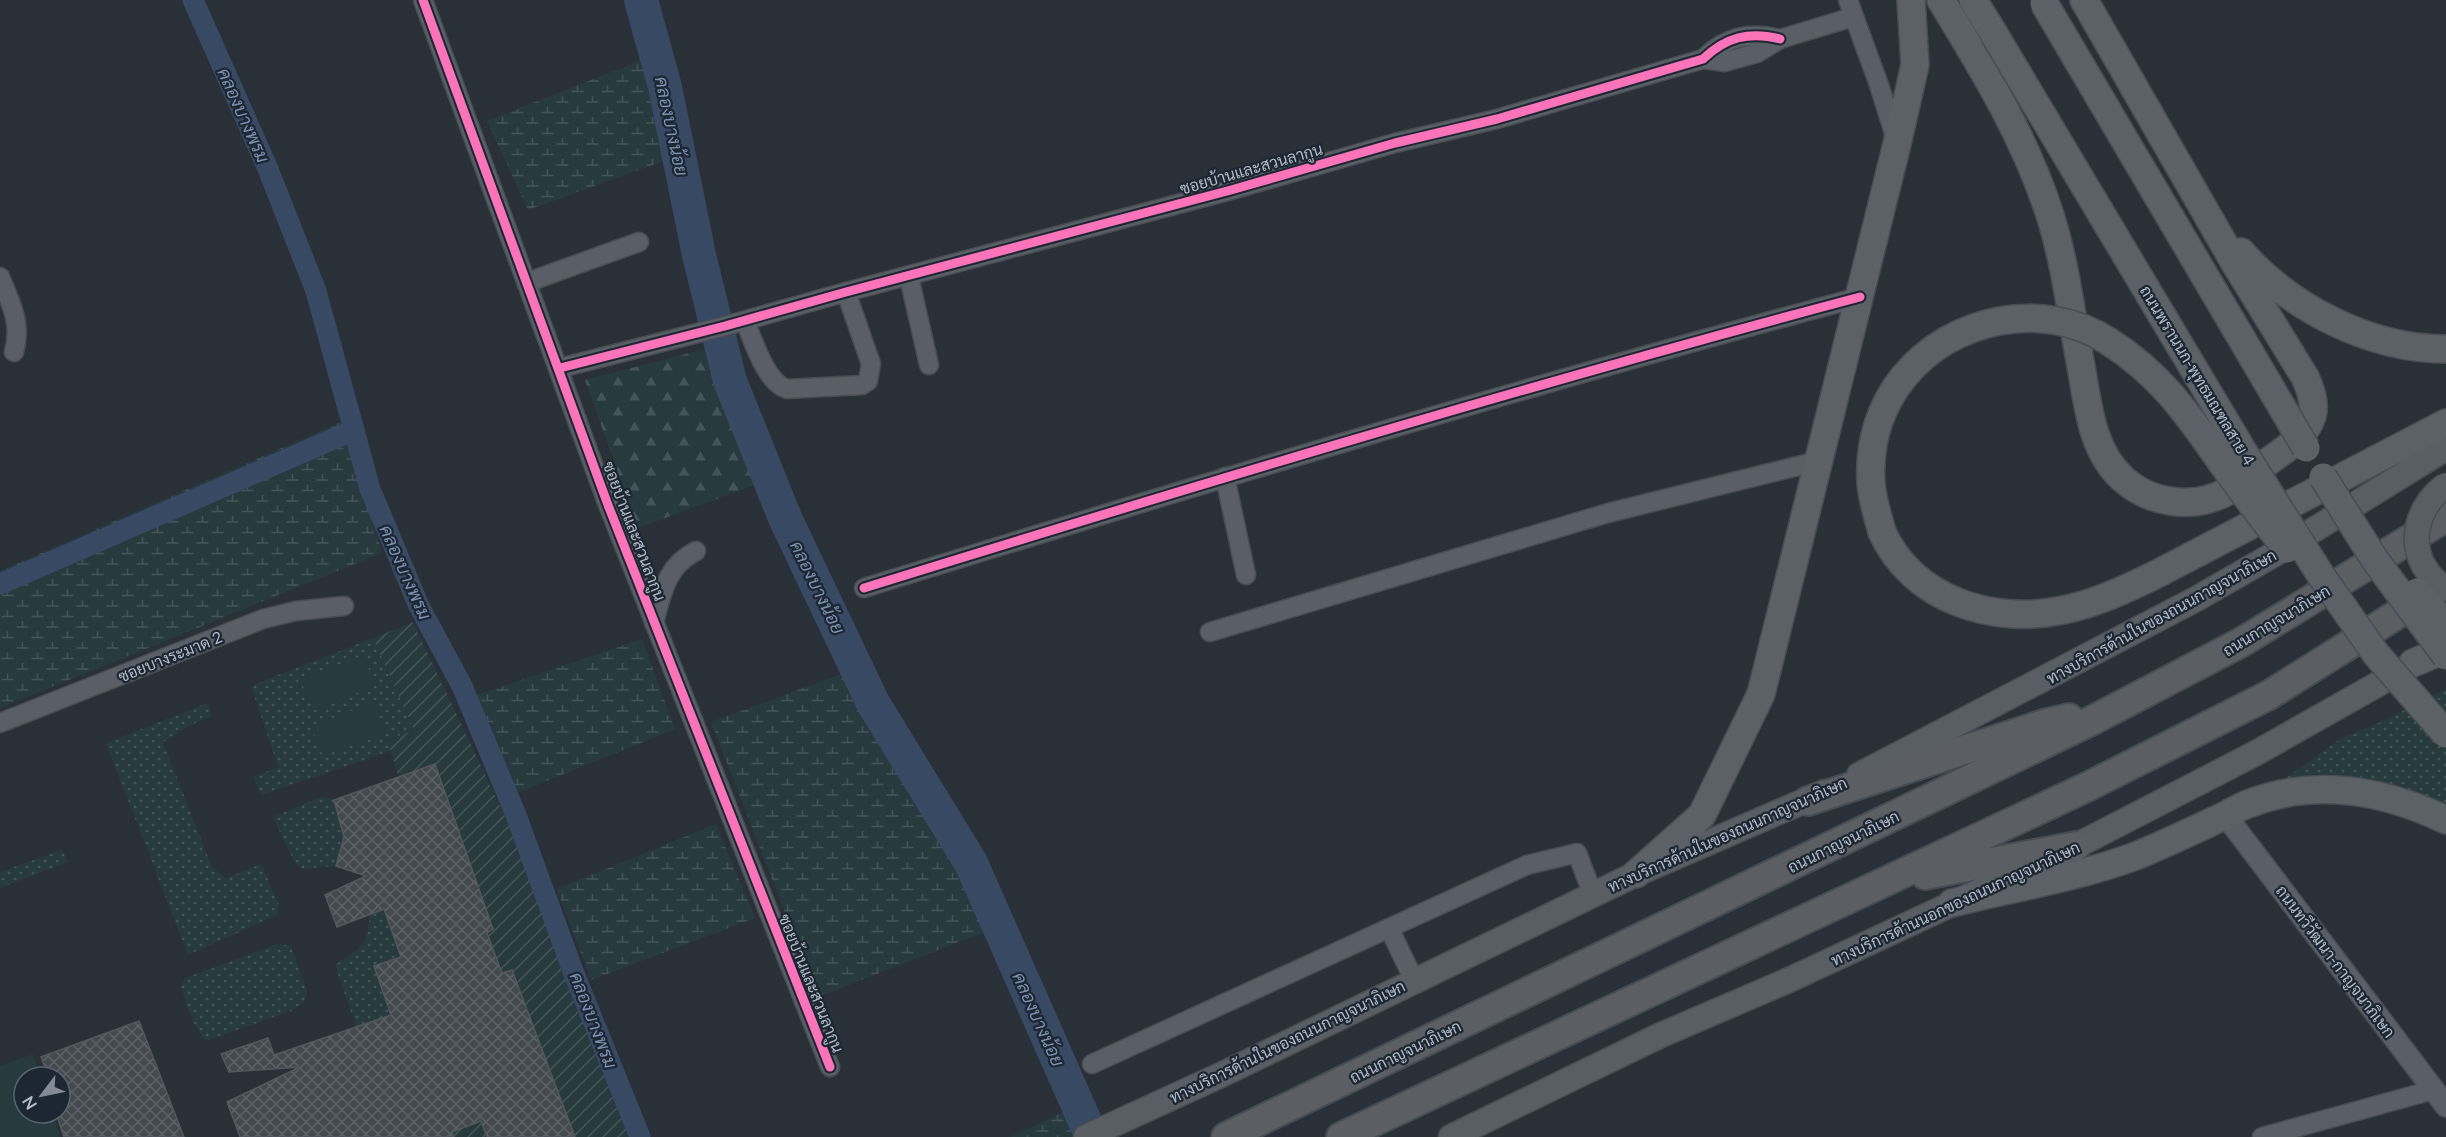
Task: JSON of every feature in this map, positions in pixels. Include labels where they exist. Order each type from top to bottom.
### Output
[{"type":"highway","name":"ถนนกาญจนาภิเษก","points":[[1237,1132],[2093,720],[2242,642],[2446,517]]},
{"type":"highway","points":[[1341,1137],[2090,786],[2269,695],[2446,584]]},
{"type":"highway","points":[[1808,801],[2047,723],[2071,718],[2093,720]]},
{"type":"highway","points":[[1883,884],[2076,846]]},
{"type":"main road","points":[[1636,874],[1702,815],[1761,694],[1897,144],[1914,65],[1911,0]]},
{"type":"main road","points":[[1941,0],[2009,114],[2038,181],[2060,250],[2091,419],[2102,452],[2115,471],[2130,486],[2151,496],[2174,502],[2191,502],[2228,491],[2294,442],[2302,434],[2313,414],[2310,390],[2305,377],[2206,212],[2084,0]]},
{"type":"main road","name":"ถนนพรานนก-พุทธมณฑลสาย 4","points":[[1973,0],[2244,453],[2351,622],[2407,691],[2446,734]]},
{"type":"main road","points":[[2043,2],[2374,561],[2446,656]]},
{"type":"main road","points":[[2206,212],[2255,268],[2281,290],[2314,311],[2352,329],[2395,344],[2446,349]]},
{"type":"main road","points":[[2351,622],[2269,528],[2180,403],[2156,377],[2127,353],[2083,328],[2059,321],[2014,318],[1968,330],[1930,351],[1903,377],[1882,414],[1871,458],[1871,484],[1882,532],[1889,547],[1916,578],[1936,592],[1981,611],[2012,615],[2064,610],[2122,591],[2153,576],[2446,423]]},
{"type":"main road","name":"ทางบริการด้านในของถนนกาญจนาภิเษก","points":[[1086,1137],[1223,1074],[1636,874],[1808,801],[2196,599],[2278,552],[2446,448]]},
{"type":"main road","points":[[2323,477],[2401,574],[2446,635]]},
{"type":"main road","points":[[2446,485],[2427,502],[2419,518],[2416,544],[2424,566],[2446,589]]},
{"type":"main road","points":[[2401,574],[2446,624]]},
{"type":"main road","points":[[2413,663],[2446,646]]},
{"type":"main road","name":"ทางบริการด้านนอกของถนนกาญจนาภิเษก","points":[[1451,1137],[1661,1035],[1789,980],[2076,846],[2256,753],[2413,663]]},
{"type":"main road","points":[[1952,903],[2108,865],[2226,816],[2246,804],[2293,791],[2318,788],[2374,794],[2400,801],[2446,820]]},
{"type":"street","name":"ซอยบ้านและสวนลากูน","points":[[423,0],[560,368],[608,505],[830,1067]]},
{"type":"street","name":"ซอยบ้านและสวนลากูน","points":[[560,368],[909,277],[1395,143],[1497,119],[1703,59],[1723,42],[1754,34],[1780,39],[1851,8]]},
{"type":"street","points":[[1851,8],[1879,85],[1897,144]]},
{"type":"street","points":[[528,282],[639,242]]},
{"type":"street","points":[[0,277],[15,315],[18,336],[14,352]]},
{"type":"street","points":[[909,277],[929,365]]},
{"type":"street","points":[[745,321],[765,366],[774,382],[780,387],[787,389],[862,385],[868,381],[871,364],[846,292]]},
{"type":"street","points":[[864,588],[1225,477],[1694,341],[1860,297]]},
{"type":"street","points":[[1210,632],[1608,513],[1818,461]]},
{"type":"street","points":[[1225,477],[1246,575]]},
{"type":"street","points":[[654,623],[662,594],[675,567],[683,558],[696,551]]},
{"type":"street","name":"ซอยบางระมาด 2","points":[[0,723],[263,619],[296,611],[344,606]]},
{"type":"street","name":"ถนนทวีวัฒนา-กาญจนาภิเษก","points":[[2226,816],[2442,1100]]},
{"type":"street","points":[[1092,1064],[1527,865],[1577,853],[1593,895]]},
{"type":"street","points":[[1389,928],[1414,980]]},
{"type":"street","points":[[2262,1137],[2442,1100]]},
{"type":"green space","points":[[647,58],[657,87],[669,159],[528,210],[487,121]]},
{"type":"green space","points":[[705,349],[738,435],[763,482],[638,528],[585,380]]},
{"type":"green space","points":[[343,421],[382,553],[0,708],[0,571]]},
{"type":"green space","points":[[413,622],[518,844],[629,1137],[389,1137],[493,1098],[388,741],[414,730],[373,638]]},
{"type":"green space","points":[[373,638],[414,730],[388,740],[391,751],[262,795],[253,777],[278,767],[251,686]]},
{"type":"green space","points":[[642,639],[675,729],[517,793],[474,696]]},
{"type":"green space","points":[[364,655],[375,686],[313,710],[300,679]]},
{"type":"green space","points":[[849,671],[966,870],[992,929],[818,997],[711,722]]},
{"type":"green space","points":[[2446,689],[2446,804],[2373,785],[2286,778],[2342,738],[2381,722]]},
{"type":"green space","points":[[374,702],[386,733],[323,756],[311,726]]},
{"type":"green space","points":[[208,703],[212,716],[191,725],[163,742],[212,867],[226,878],[261,864],[279,904],[277,915],[188,955],[106,743]]},
{"type":"green space","points":[[323,796],[334,800],[344,837],[336,866],[301,869],[293,859],[273,817]]},
{"type":"green space","points":[[716,824],[755,918],[591,980],[557,889]]},
{"type":"green space","points":[[62,850],[68,862],[0,888],[0,872]]},
{"type":"green space","points":[[384,909],[401,957],[374,966],[391,1015],[356,1027],[335,965],[361,946],[367,934],[370,915]]},
{"type":"green space","points":[[278,944],[291,946],[307,991],[304,1002],[291,1011],[206,1041],[188,1008],[181,986],[185,978]]},
{"type":"green space","points":[[33,1054],[36,1065],[12,1065],[12,1125],[56,1125],[60,1137],[0,1137],[0,1066]]},
{"type":"green space","points":[[1072,1108],[1084,1137],[1010,1137]]},
{"type":"building","points":[[435,764],[493,929],[487,933],[502,973],[512,970],[575,1137],[487,1137],[481,1121],[452,1132],[454,1137],[240,1137],[227,1102],[300,1067],[229,1072],[221,1054],[268,1038],[274,1055],[391,1015],[374,966],[401,957],[384,909],[337,927],[325,895],[366,876],[336,866],[344,837],[334,800]]},
{"type":"building","points":[[139,1021],[184,1137],[64,1137],[60,1125],[72,1125],[72,1065],[44,1065],[41,1057]]},
{"type":"waterway","name":"คลองบางพรม","points":[[193,0],[268,169],[316,291],[370,489],[419,606],[462,686],[516,815],[573,971],[640,1137]]},
{"type":"waterway","name":"คลองบางน้อย","points":[[641,0],[665,87],[699,255],[730,381],[785,518],[873,703],[971,863],[1087,1126]]},
{"type":"waterway","points":[[0,584],[354,430]]},
{"type":"cycle path","points":[[423,0],[608,505],[830,1067]]},
{"type":"cycle path","points":[[560,368],[1231,190],[1395,143],[1497,119],[1703,59],[1720,45],[1738,38],[1758,36],[1780,39]]},
{"type":"cycle path","points":[[864,588],[1360,438],[1860,297]]}]
